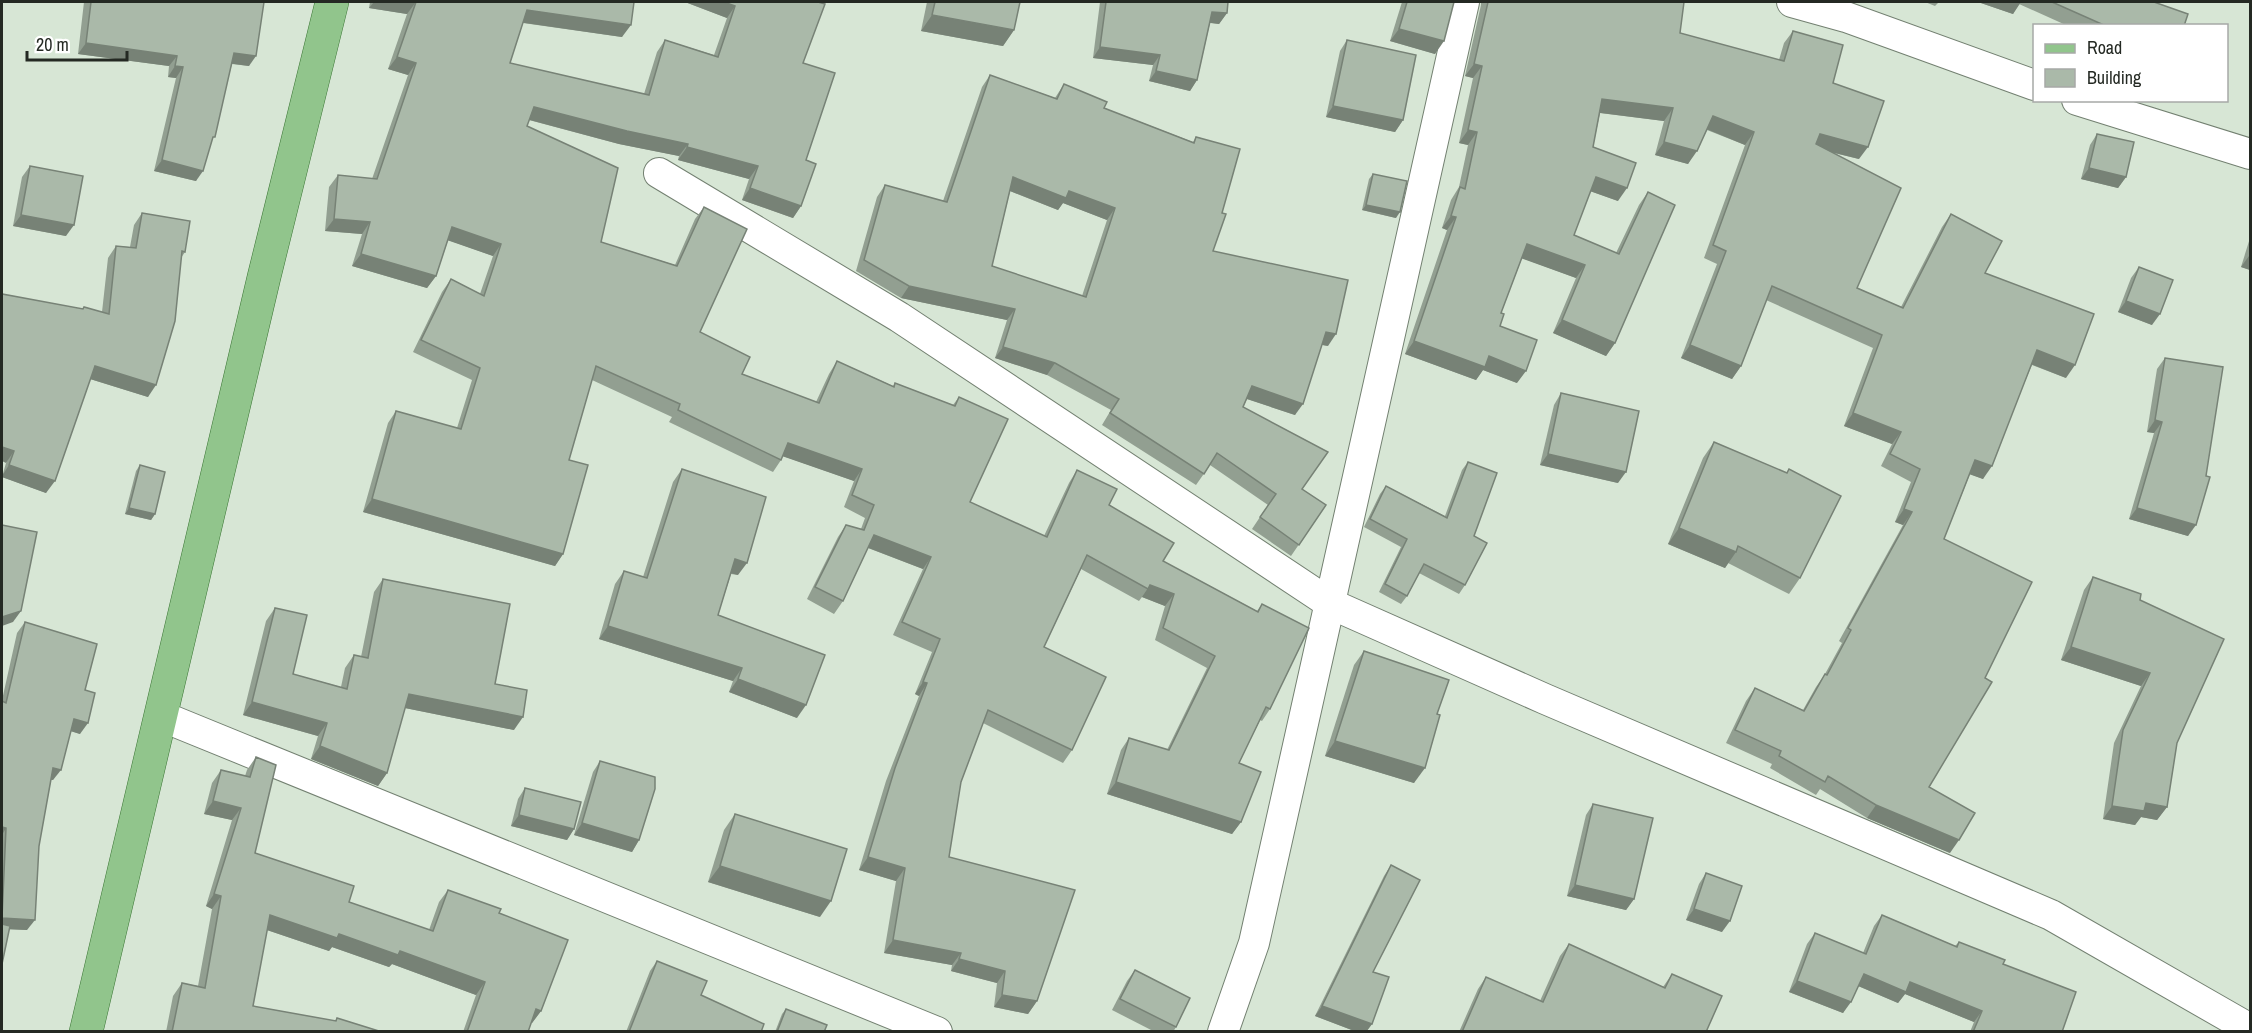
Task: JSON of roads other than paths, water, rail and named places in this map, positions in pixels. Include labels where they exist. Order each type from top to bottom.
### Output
[{"type":"main road","points":[[86,1032],[264,277],[332,2]]},
{"type":"street","points":[[1223,1032],[1254,943],[1464,2]]},
{"type":"street","points":[[1792,2],[1846,16],[2033,85]]},
{"type":"street","points":[[2083,102],[2250,154]]},
{"type":"street","points":[[659,173],[899,318],[1331,604],[1556,704],[2051,915],[2250,1029]]},
{"type":"street","points":[[161,716],[937,1032]]}]
